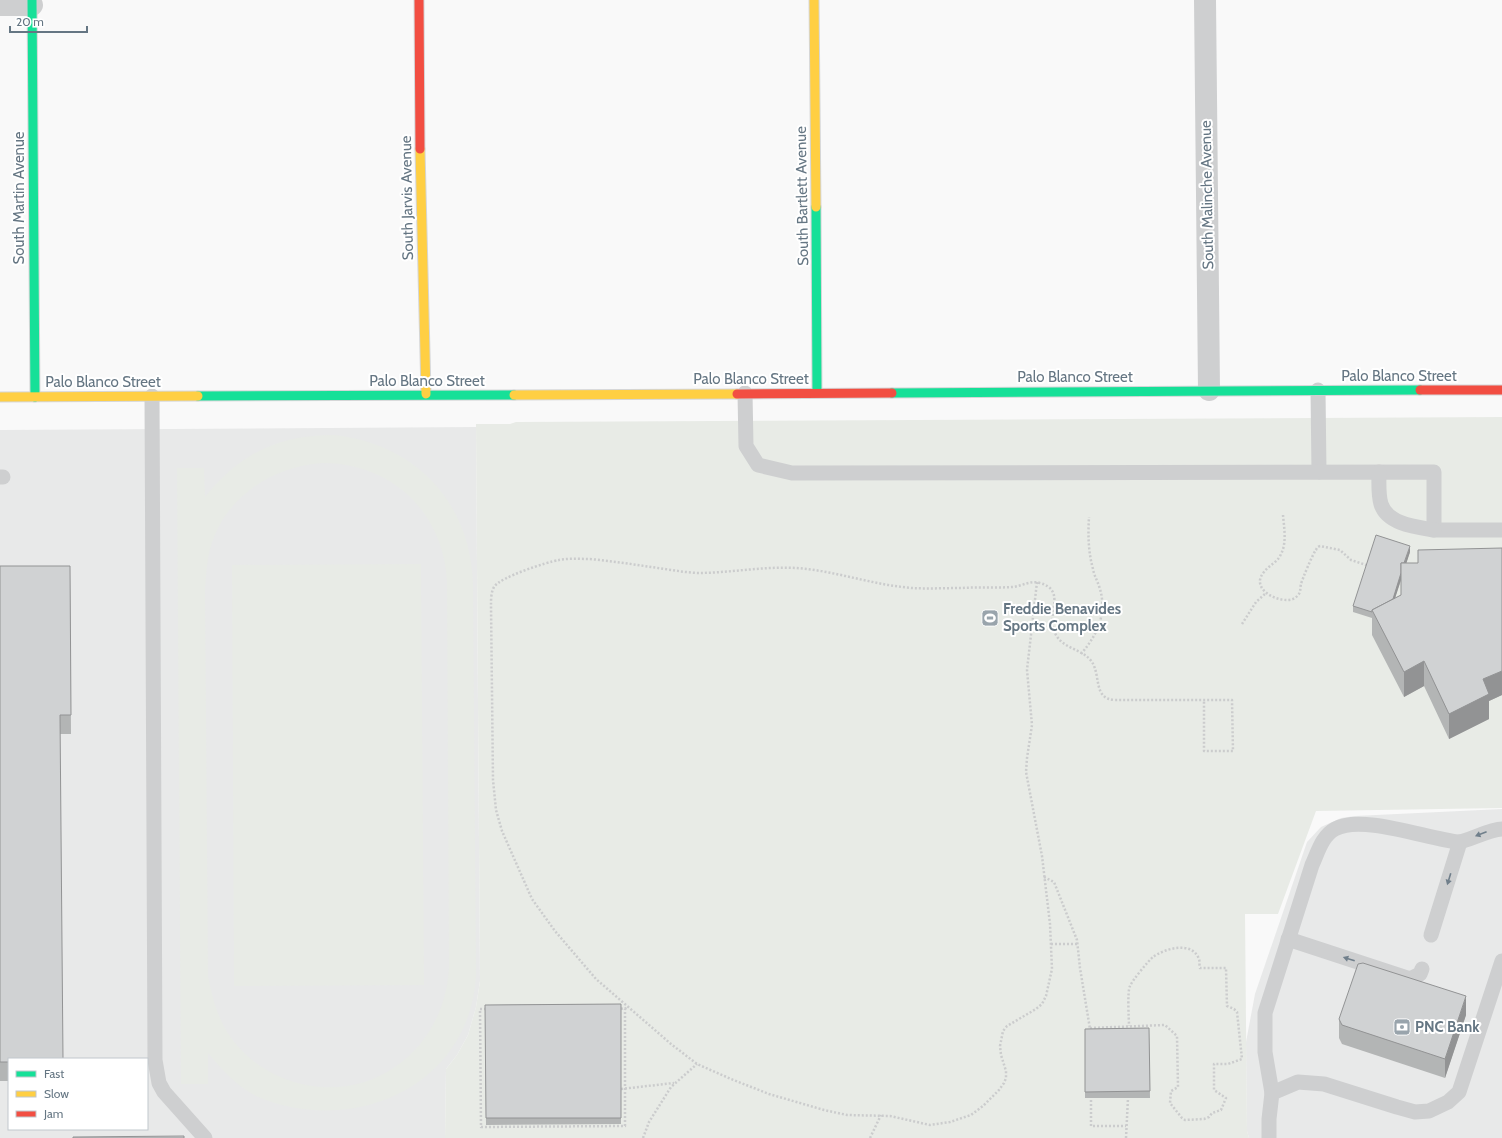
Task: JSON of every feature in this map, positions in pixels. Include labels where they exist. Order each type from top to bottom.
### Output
[{"type":"street","name":"South Jarvis Avenue","points":[[419,0],[419,120],[426,394]]},
{"type":"street","name":"South Bartlett Avenue","points":[[814,0],[817,392]]},
{"type":"street","name":"South Malinche Avenue","points":[[1205,0],[1208,390]]},
{"type":"street","points":[[0,5],[32,2]]},
{"type":"street","name":"South Martin Avenue","points":[[32,2],[35,397]]},
{"type":"street","name":"Palo Blanco Street","points":[[0,397],[1208,390],[1502,390]]},
{"type":"lane","points":[[1318,390],[1319,472]]},
{"type":"lane","points":[[745,393],[746,446],[758,465],[792,473],[1434,472],[1434,530]]},
{"type":"lane","points":[[152,396],[155,1060],[159,1083],[164,1092],[205,1138]]},
{"type":"lane","points":[[1379,472],[1380,503],[1384,512],[1393,519],[1411,527],[1434,530],[1502,530]]},
{"type":"lane","points":[[1269,1138],[1269,1118],[1272,1092],[1265,1052],[1265,1013],[1312,864],[1323,841],[1334,830],[1345,825],[1363,824],[1405,830],[1460,842],[1494,829],[1502,829]]},
{"type":"lane","points":[[1431,935],[1460,842]]},
{"type":"lane","points":[[1288,939],[1410,979],[1420,974],[1422,968]]},
{"type":"lane","points":[[1272,1092],[1298,1082],[1324,1084],[1415,1112],[1429,1111],[1448,1102],[1459,1092],[1502,961]]},
{"type":"path","points":[[1283,515],[1285,538],[1282,554],[1277,561],[1264,571],[1261,576],[1261,583],[1266,593],[1270,597],[1282,600],[1292,600],[1298,596],[1301,583],[1316,548],[1320,546],[1340,550],[1351,560],[1369,566]]},
{"type":"path","points":[[1081,654],[1092,640],[1098,629],[1101,619],[1102,603],[1100,586],[1093,569],[1088,546],[1089,517]]},
{"type":"path","points":[[1037,582],[1027,670],[1032,725],[1026,772],[1042,856],[1051,944],[1052,969],[1046,996],[1042,1004],[1007,1026],[1003,1031],[1000,1046],[1006,1071],[1004,1083],[1000,1090],[971,1115],[938,1125],[930,1125],[881,1115],[847,1115],[769,1094],[697,1064],[596,979],[540,913],[532,900],[502,831],[496,810],[493,780],[491,605],[494,588],[497,584],[507,578],[546,563],[575,559],[598,560],[697,573],[796,568],[816,570],[884,584],[913,588],[1014,587],[1037,582],[1052,591],[1055,599],[1052,620],[1055,634],[1065,645],[1086,656],[1092,662],[1100,691],[1108,700],[1167,700],[1204,700],[1232,700],[1233,751],[1204,751],[1204,700]]},
{"type":"path","points":[[1242,624],[1256,602],[1266,593]]},
{"type":"path","points":[[1044,877],[1054,882],[1077,944],[1092,1035]]},
{"type":"path","points":[[1051,944],[1077,944]]},
{"type":"path","points":[[1090,1028],[1165,1025],[1177,1036],[1178,1087],[1170,1091],[1170,1103],[1185,1120],[1204,1119],[1212,1113],[1221,1110],[1226,1098],[1214,1090],[1214,1064],[1228,1064],[1242,1059],[1237,1012],[1227,1006],[1226,968],[1200,968],[1199,959],[1196,955],[1186,948],[1181,947],[1158,954],[1151,958],[1129,987],[1129,1026]]},
{"type":"path","points":[[488,1009],[480,1009],[481,1127],[625,1126],[623,1089],[625,1009],[627,1006]]},
{"type":"path","points":[[613,1008],[625,1009]]},
{"type":"path","points":[[643,1138],[655,1111],[671,1087],[697,1064]]},
{"type":"path","points":[[623,1089],[675,1083]]},
{"type":"path","points":[[1092,1088],[1092,1126],[1126,1126]]},
{"type":"path","points":[[1126,1138],[1128,1098]]},
{"type":"path","points":[[870,1138],[881,1115]]},
{"type":"shaded area","name":"Freddie Benavides Sports Complex","points":[[1502,417],[1502,808],[1316,811],[1278,914],[1245,914],[1247,1131],[1249,1138],[445,1138],[446,1069],[457,1055],[468,1035],[476,1007],[480,981],[476,424],[510,424],[516,422]]},
{"type":"shaded area","points":[[476,427],[480,981],[476,1007],[468,1035],[457,1055],[446,1069],[445,1138],[0,1138],[0,430]]},
{"type":"shaded area","points":[[334,435],[363,441],[390,451],[413,465],[433,482],[449,503],[462,528],[470,555],[473,585],[476,974],[469,1013],[453,1046],[430,1073],[400,1093],[367,1105],[331,1110],[293,1107],[256,1096],[230,1077],[208,1053],[208,1084],[181,1084],[177,468],[204,468],[205,497],[218,482],[246,458],[277,443],[314,436]],"holes":[[[322,463],[347,465],[370,472],[391,482],[409,496],[424,513],[436,533],[443,556],[447,581],[449,966],[444,997],[433,1024],[417,1048],[396,1067],[371,1080],[343,1087],[314,1086],[283,1078],[258,1065],[237,1046],[231,1038],[223,1024],[215,1004],[208,976],[205,588],[211,545],[219,525],[231,508],[245,494],[262,482],[281,472],[301,466]]]},
{"type":"shaded area","points":[[421,564],[424,985],[234,986],[232,565]]},
{"type":"shaded area","points":[[1502,809],[1502,1138],[1249,1138],[1247,1131],[1246,1042],[1255,994],[1307,842],[1321,827],[1341,818],[1355,816]]},
{"type":"building","points":[[1376,535],[1410,546],[1404,563],[1401,563],[1401,573],[1393,599],[1372,610],[1372,612],[1353,606]]},
{"type":"building","points":[[1502,548],[1502,671],[1483,679],[1489,694],[1449,714],[1424,661],[1404,672],[1372,610],[1401,595],[1401,563],[1418,563],[1418,550]]},
{"type":"building","points":[[0,566],[70,566],[71,715],[60,715],[63,1058],[8,1058],[8,1062],[0,1062]]},
{"type":"building","name":"PNC Bank","points":[[1363,963],[1466,996],[1445,1059],[1342,1025],[1339,1019],[1358,964]]},
{"type":"building","points":[[621,1004],[621,1118],[486,1118],[485,1005]]},
{"type":"building","points":[[1149,1028],[1150,1091],[1085,1092],[1085,1029]]},
{"type":"building","points":[[184,1136],[184,1138],[73,1138],[73,1137]]},
{"type":"traffic: fast","points":[[32,0],[35,397]]},
{"type":"traffic: fast","points":[[816,207],[817,392]]},
{"type":"traffic: fast","points":[[892,393],[1420,390]]},
{"type":"traffic: fast","points":[[198,396],[514,395]]},
{"type":"traffic: slow","points":[[814,0],[816,207]]},
{"type":"traffic: slow","points":[[420,149],[426,394]]},
{"type":"traffic: slow","points":[[514,395],[737,394]]},
{"type":"traffic: slow","points":[[0,397],[198,396]]},
{"type":"traffic: jam","points":[[419,0],[420,149]]},
{"type":"traffic: jam","points":[[1420,390],[1502,390]]},
{"type":"traffic: jam","points":[[737,394],[892,393]]},
{"type":"place","name":"Freddie Benavides Sports Complex","points":[[990,618]]},
{"type":"place","name":"PNC Bank","points":[[1402,1027]]}]
